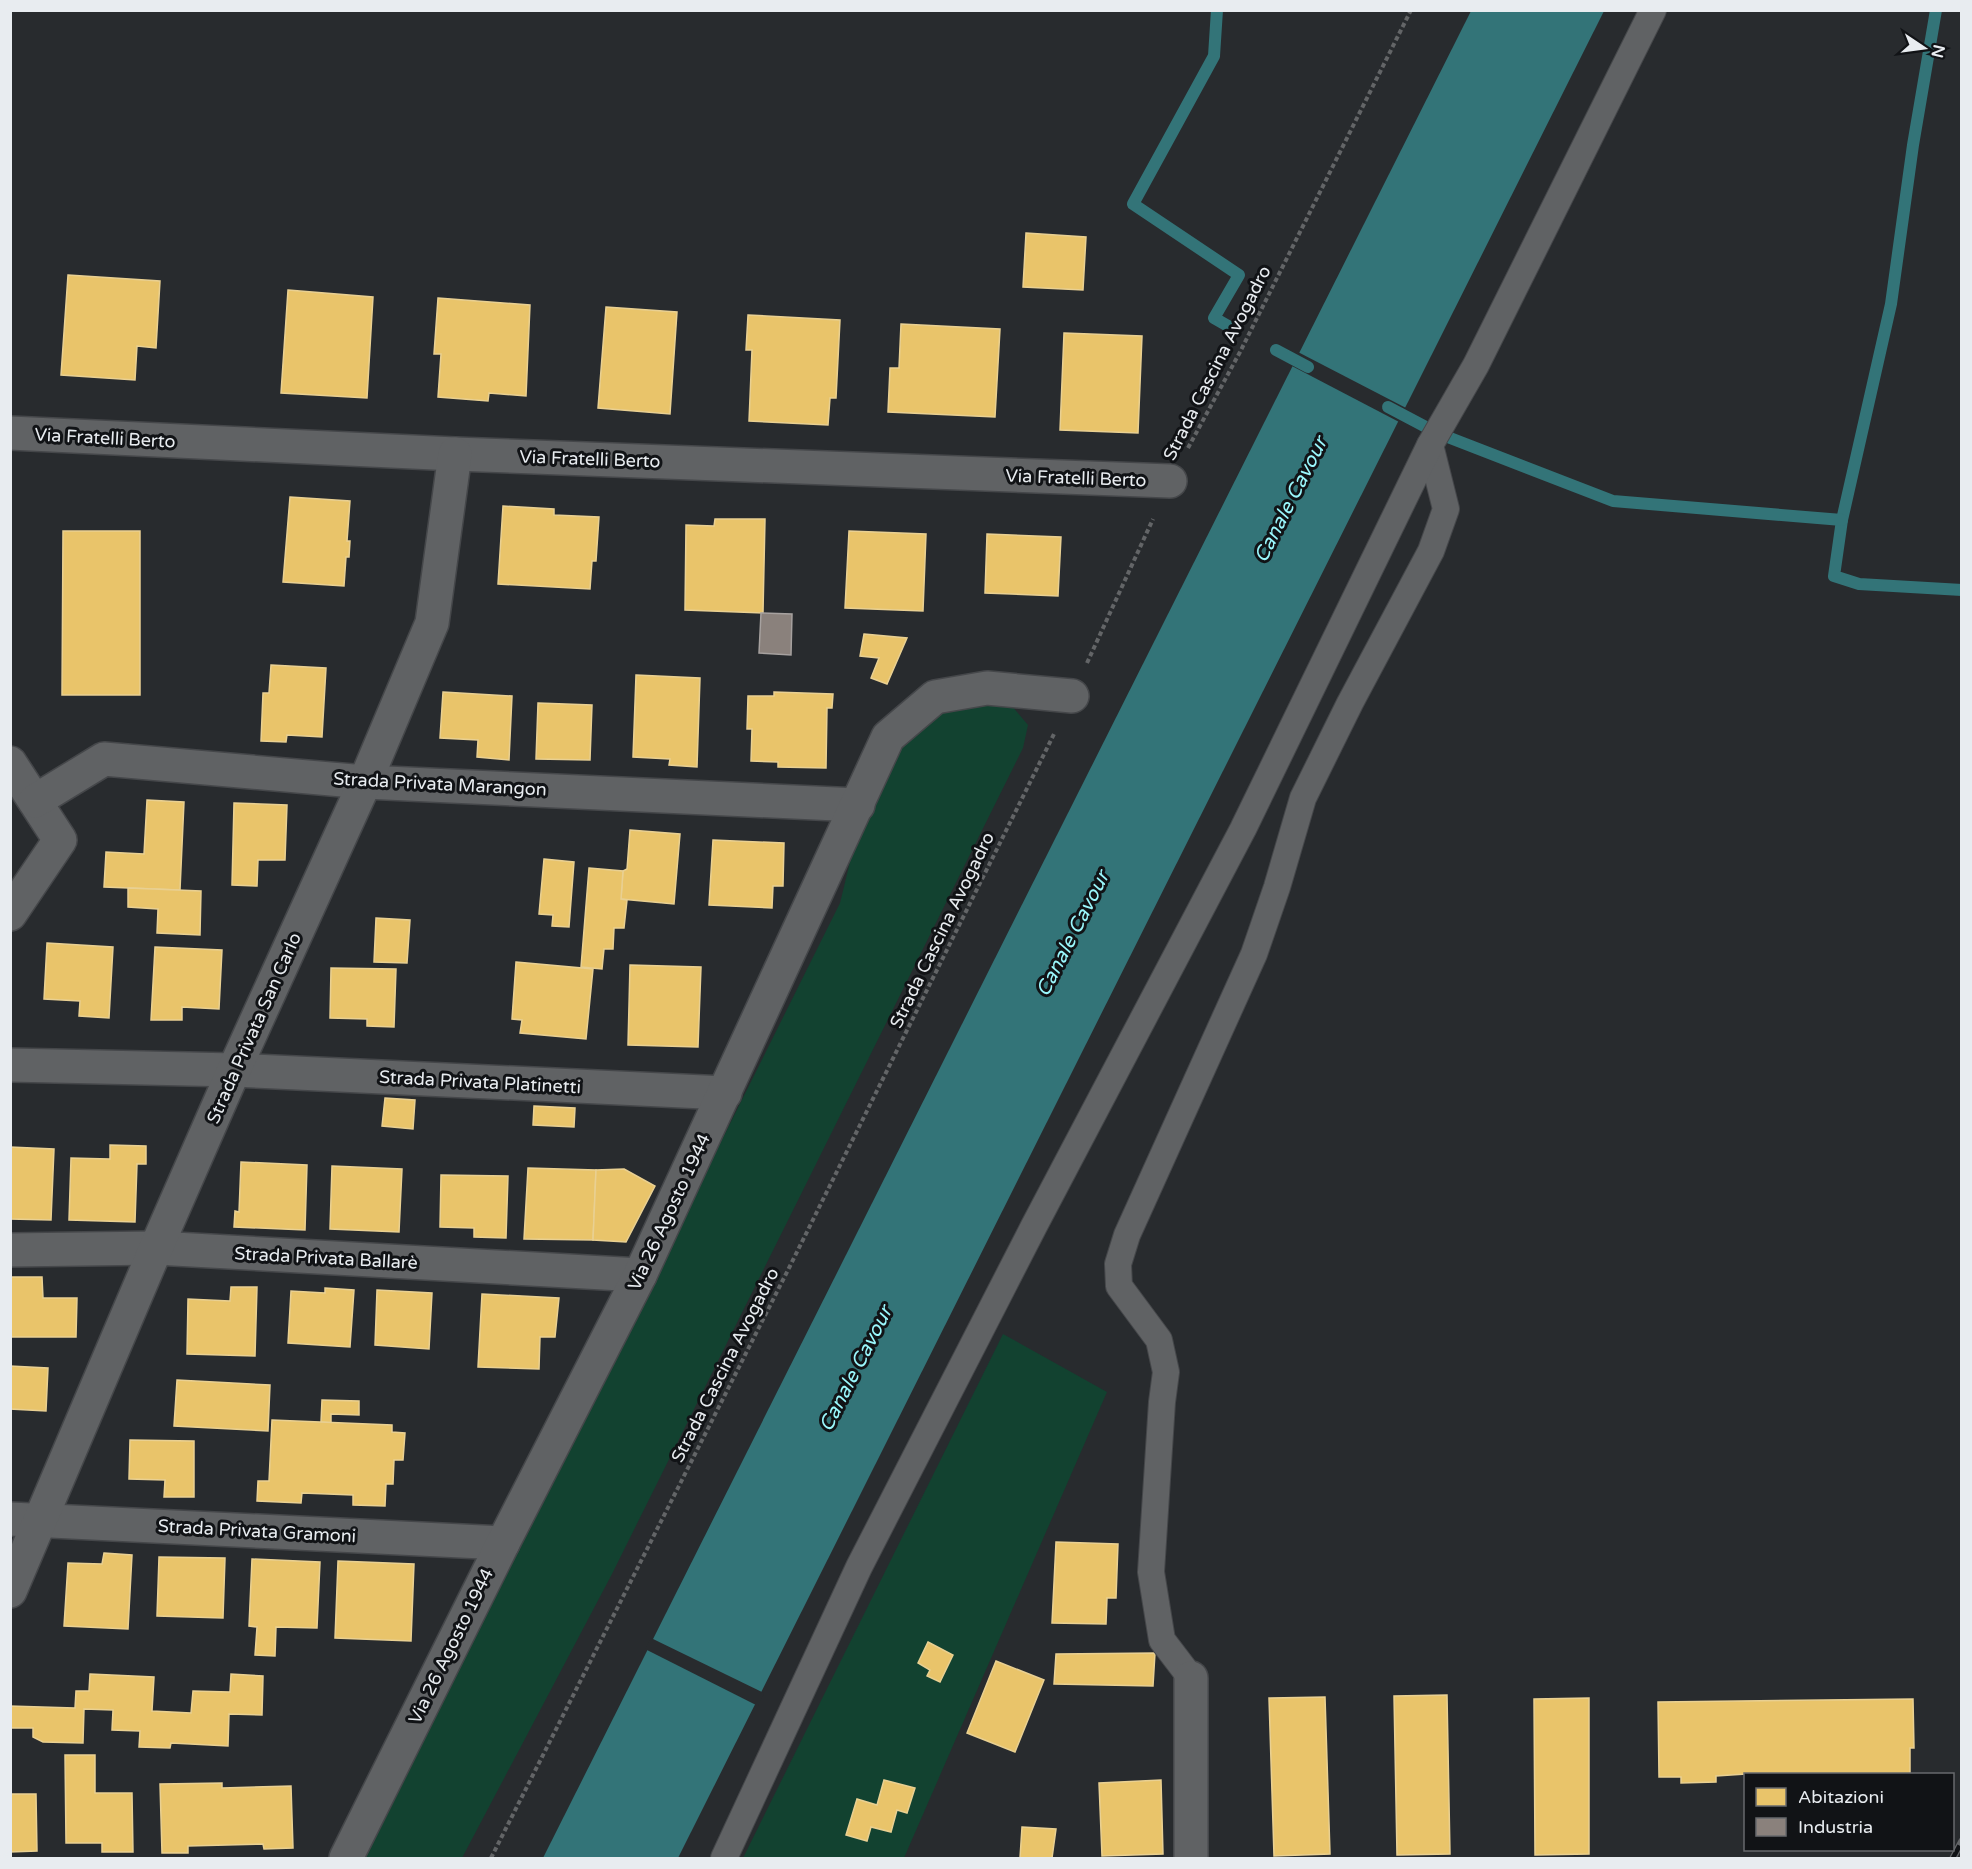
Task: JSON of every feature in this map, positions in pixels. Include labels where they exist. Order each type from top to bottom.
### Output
[{"type":"street","name":"Via Fratelli Berto","points":[[10,433],[455,454],[1170,481]]},
{"type":"street","name":"Strada Privata San Carlo","points":[[10,1591],[26,1520],[156,1248],[365,782],[432,623],[455,454]]},
{"type":"street","name":"Via 26 Agosto 1944","points":[[346,1858],[640,1275],[888,737],[935,697],[987,688],[1072,696]]},
{"type":"street","name":"Strada Privata Marangon","points":[[35,801],[104,759],[365,782],[858,805]]},
{"type":"street","points":[[10,764],[60,840],[10,914]]},
{"type":"street","name":"Strada Privata Platinetti","points":[[10,1065],[234,1070],[725,1093]]},
{"type":"street","name":"Strada Privata Ballarè","points":[[10,1250],[156,1248],[640,1275]]},
{"type":"street","name":"Strada Privata Gramoni","points":[[26,1520],[503,1543]]},
{"type":"street","points":[[1191,1678],[1191,1858]]},
{"type":"lane","points":[[724,1858],[859,1567],[1034,1226],[1243,829],[1430,445],[1476,365],[1653,10]]},
{"type":"lane","points":[[1191,1678],[1162,1640],[1151,1572],[1166,1372],[1159,1340],[1119,1286],[1118,1264],[1127,1235],[1154,1172],[1254,954],[1277,887],[1303,798],[1350,703],[1431,551],[1446,509],[1430,445]]},
{"type":"path","name":"Strada Cascina Avogadro","points":[[491,1858],[785,1277],[1072,696],[1170,481],[1240,352],[1411,10]]},
{"type":"green space","points":[[989,700],[1012,706],[1028,725],[1023,748],[612,1574],[462,1858],[364,1858],[840,903],[857,833],[902,748],[921,723],[961,705]]},
{"type":"green space","points":[[1003,1334],[1107,1392],[904,1858],[743,1858]]},
{"type":"water","name":"Canale Cavour","points":[[1471,11],[1604,11],[678,1858],[543,1858]]},
{"type":"pier","points":[[1296,351],[1408,409],[1401,423],[1290,365]]},
{"type":"pier","points":[[651,1638],[764,1693],[758,1706],[645,1649]]},
{"type":"building: Abitazioni","points":[[1026,233],[1086,237],[1083,290],[1023,287]]},
{"type":"building: Abitazioni","points":[[68,275],[160,281],[156,348],[137,346],[135,380],[61,375]]},
{"type":"building: Abitazioni","points":[[288,290],[373,297],[367,398],[281,393]]},
{"type":"building: Abitazioni","points":[[438,298],[530,305],[526,396],[489,393],[488,401],[438,397],[441,354],[434,354]]},
{"type":"building: Abitazioni","points":[[606,307],[677,312],[670,414],[598,408]]},
{"type":"building: Abitazioni","points":[[748,315],[840,320],[836,398],[830,398],[828,425],[749,421],[752,350],[746,350]]},
{"type":"building: Abitazioni","points":[[901,324],[1000,329],[995,417],[888,412],[890,368],[899,368]]},
{"type":"building: Abitazioni","points":[[1064,333],[1142,336],[1138,433],[1060,430]]},
{"type":"building: Abitazioni","points":[[290,497],[350,501],[347,541],[350,541],[349,557],[346,557],[344,586],[283,582]]},
{"type":"building: Abitazioni","points":[[503,506],[554,509],[554,515],[599,517],[596,561],[592,561],[590,589],[498,584]]},
{"type":"building: Abitazioni","points":[[715,519],[765,519],[763,613],[685,610],[686,525],[714,526]]},
{"type":"building: Abitazioni","points":[[63,531],[140,531],[140,695],[62,695]]},
{"type":"building: Abitazioni","points":[[849,531],[926,534],[923,611],[845,608]]},
{"type":"building: Abitazioni","points":[[987,534],[1061,537],[1058,596],[985,593]]},
{"type":"building: Abitazioni","points":[[864,634],[907,638],[887,684],[871,678],[879,658],[860,656]]},
{"type":"building: Abitazioni","points":[[271,665],[326,668],[322,737],[287,735],[286,742],[261,741],[263,693],[269,693]]},
{"type":"building: Abitazioni","points":[[636,675],[700,678],[697,767],[669,765],[670,759],[633,757]]},
{"type":"building: Abitazioni","points":[[443,692],[512,696],[509,760],[477,757],[478,740],[440,738]]},
{"type":"building: Abitazioni","points":[[774,692],[833,694],[832,708],[827,708],[826,768],[778,767],[778,762],[751,761],[752,729],[747,729],[748,696],[774,696]]},
{"type":"building: Abitazioni","points":[[538,703],[592,705],[590,760],[536,759]]},
{"type":"building: Abitazioni","points":[[147,800],[184,802],[180,890],[104,887],[106,852],[144,854]]},
{"type":"building: Abitazioni","points":[[234,803],[287,805],[285,860],[258,860],[257,886],[232,885]]},
{"type":"building: Abitazioni","points":[[630,830],[680,834],[674,904],[621,899],[623,871],[627,869]]},
{"type":"building: Abitazioni","points":[[713,840],[784,843],[783,886],[773,886],[772,908],[709,905]]},
{"type":"building: Abitazioni","points":[[544,859],[574,862],[569,927],[552,926],[553,915],[539,914]]},
{"type":"building: Abitazioni","points":[[589,868],[623,871],[621,899],[627,900],[624,928],[614,928],[613,949],[604,949],[602,969],[581,967]]},
{"type":"building: Abitazioni","points":[[128,888],[201,891],[200,935],[157,933],[158,909],[128,907]]},
{"type":"building: Abitazioni","points":[[376,918],[410,920],[407,963],[374,962]]},
{"type":"building: Abitazioni","points":[[47,943],[113,947],[109,1018],[79,1016],[80,1001],[44,999]]},
{"type":"building: Abitazioni","points":[[155,947],[222,950],[219,1009],[182,1007],[182,1020],[151,1020]]},
{"type":"building: Abitazioni","points":[[516,962],[593,969],[586,1039],[520,1033],[522,1020],[512,1019]]},
{"type":"building: Abitazioni","points":[[630,965],[701,967],[698,1047],[628,1045]]},
{"type":"building: Abitazioni","points":[[331,968],[396,969],[394,1027],[367,1026],[367,1019],[330,1018]]},
{"type":"building: Abitazioni","points":[[385,1098],[415,1100],[413,1129],[382,1126]]},
{"type":"building: Abitazioni","points":[[534,1106],[575,1108],[574,1127],[533,1125]]},
{"type":"building: Abitazioni","points":[[110,1145],[146,1146],[146,1164],[137,1164],[135,1222],[69,1220],[71,1158],[110,1159]]},
{"type":"building: Abitazioni","points":[[10,1147],[54,1149],[51,1220],[10,1219]]},
{"type":"building: Abitazioni","points":[[241,1162],[307,1165],[305,1230],[234,1227],[235,1211],[239,1212]]},
{"type":"building: Abitazioni","points":[[332,1166],[402,1169],[399,1232],[330,1229]]},
{"type":"building: Abitazioni","points":[[528,1168],[596,1170],[593,1240],[524,1239]]},
{"type":"building: Abitazioni","points":[[624,1169],[655,1186],[626,1242],[593,1240],[596,1170]]},
{"type":"building: Abitazioni","points":[[441,1175],[508,1176],[506,1238],[474,1237],[474,1228],[440,1227]]},
{"type":"building: Abitazioni","points":[[11,1277],[42,1277],[43,1298],[77,1298],[76,1337],[11,1337]]},
{"type":"building: Abitazioni","points":[[231,1287],[257,1287],[255,1356],[187,1354],[188,1299],[230,1301]]},
{"type":"building: Abitazioni","points":[[325,1288],[354,1290],[350,1347],[288,1343],[291,1291],[325,1293]]},
{"type":"building: Abitazioni","points":[[377,1290],[432,1293],[429,1349],[375,1345]]},
{"type":"building: Abitazioni","points":[[482,1294],[559,1298],[555,1337],[540,1337],[539,1369],[478,1367]]},
{"type":"building: Abitazioni","points":[[10,1366],[48,1368],[46,1411],[10,1409]]},
{"type":"building: Abitazioni","points":[[177,1380],[270,1385],[268,1431],[174,1426]]},
{"type":"building: Abitazioni","points":[[322,1400],[359,1401],[359,1415],[331,1414],[331,1423],[321,1422]]},
{"type":"building: Abitazioni","points":[[272,1420],[392,1425],[392,1432],[405,1433],[403,1460],[394,1460],[393,1484],[386,1484],[385,1506],[353,1505],[353,1495],[302,1493],[301,1503],[257,1501],[258,1481],[269,1481]]},
{"type":"building: Abitazioni","points":[[130,1440],[194,1441],[194,1497],[164,1497],[165,1480],[129,1479]]},
{"type":"building: Abitazioni","points":[[1056,1542],[1118,1544],[1116,1598],[1107,1598],[1106,1624],[1052,1623]]},
{"type":"building: Abitazioni","points":[[104,1553],[132,1555],[128,1629],[64,1626],[68,1563],[102,1564]]},
{"type":"building: Abitazioni","points":[[159,1557],[225,1558],[223,1618],[157,1616]]},
{"type":"building: Abitazioni","points":[[252,1559],[320,1562],[317,1628],[276,1627],[275,1656],[255,1655],[257,1627],[249,1626]]},
{"type":"building: Abitazioni","points":[[338,1561],[414,1564],[411,1641],[335,1638]]},
{"type":"building: Abitazioni","points":[[928,1642],[953,1655],[940,1682],[927,1676],[930,1670],[918,1663]]},
{"type":"building: Abitazioni","points":[[1155,1653],[1153,1686],[1054,1684],[1056,1654]]},
{"type":"building: Abitazioni","points":[[996,1661],[1044,1680],[1015,1752],[967,1733]]},
{"type":"building: Abitazioni","points":[[90,1674],[154,1677],[152,1711],[191,1713],[193,1691],[230,1692],[231,1674],[263,1676],[262,1715],[229,1714],[228,1746],[171,1743],[170,1748],[139,1747],[140,1731],[112,1730],[113,1710],[84,1709],[83,1743],[43,1742],[33,1737],[33,1728],[10,1728],[10,1706],[75,1708],[76,1691],[89,1691]]},
{"type":"building: Abitazioni","points":[[1447,1695],[1450,1854],[1397,1855],[1394,1696]]},
{"type":"building: Abitazioni","points":[[1325,1697],[1330,1854],[1274,1856],[1269,1698]]},
{"type":"building: Abitazioni","points":[[1589,1698],[1589,1854],[1535,1855],[1534,1699]]},
{"type":"building: Abitazioni","points":[[1913,1699],[1914,1748],[1910,1748],[1910,1773],[1744,1773],[1716,1776],[1716,1782],[1681,1783],[1681,1777],[1659,1777],[1658,1702]]},
{"type":"building: Abitazioni","points":[[65,1755],[95,1755],[95,1793],[132,1793],[133,1852],[102,1852],[102,1843],[66,1843]]},
{"type":"building: Abitazioni","points":[[884,1780],[915,1788],[907,1813],[897,1810],[891,1832],[871,1827],[867,1841],[846,1835],[857,1799],[877,1805]]},
{"type":"building: Abitazioni","points":[[1161,1780],[1163,1854],[1102,1856],[1099,1783]]},
{"type":"building: Abitazioni","points":[[222,1783],[222,1788],[291,1786],[293,1848],[264,1849],[263,1844],[188,1846],[188,1853],[162,1853],[160,1784]]},
{"type":"building: Abitazioni","points":[[10,1794],[36,1794],[37,1851],[10,1852]]},
{"type":"building: Abitazioni","points":[[1022,1827],[1056,1829],[1052,1858],[1020,1858]]},
{"type":"building: Industria","points":[[761,613],[792,614],[791,655],[759,653]]},
{"type":"waterway","points":[[1217,10],[1214,56],[1133,204],[1239,275],[1214,318],[1228,326]]},
{"type":"waterway","points":[[1936,10],[1913,145],[1891,304],[1842,520],[1834,576],[1859,584],[1962,590]]},
{"type":"waterway","points":[[1276,350],[1308,367]]},
{"type":"waterway","points":[[1388,407],[1424,426]]},
{"type":"waterway","points":[[1445,436],[1613,501],[1842,520]]},
{"type":"railway","points":[[1953,1858],[1962,1841]]}]
